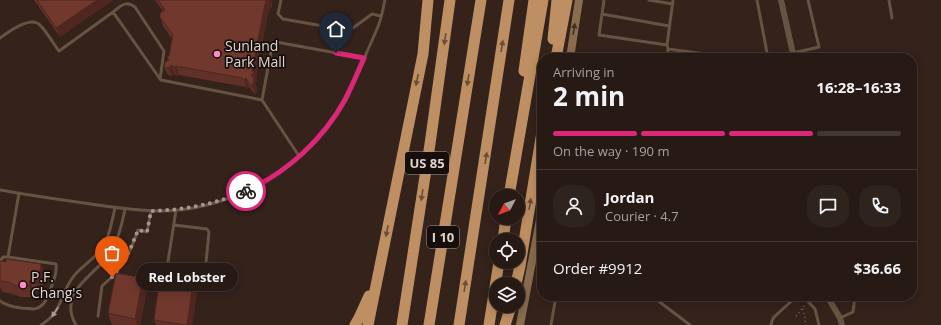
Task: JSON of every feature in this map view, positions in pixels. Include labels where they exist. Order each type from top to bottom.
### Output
[{"type":"highway","points":[[368,325],[423,54],[428,0]]},
{"type":"highway","name":"US 85","points":[[402,325],[430,144],[450,0]]},
{"type":"highway","name":"I 10","points":[[429,325],[481,0]]},
{"type":"highway","name":"I 10","points":[[459,325],[509,0]]},
{"type":"highway","points":[[512,183],[525,61],[534,0]]},
{"type":"highway","points":[[511,189],[543,0]]},
{"type":"highway","points":[[552,53],[557,0]]},
{"type":"highway","points":[[557,53],[567,0]]},
{"type":"highway","points":[[518,277],[537,162]]},
{"type":"highway","points":[[489,325],[498,269]]},
{"type":"highway","points":[[355,325],[378,273]]},
{"type":"highway","points":[[505,325],[509,313]]},
{"type":"main road","points":[[571,53],[578,0]]},
{"type":"main road","points":[[520,325],[537,235]]},
{"type":"street","points":[[782,0],[794,53]]},
{"type":"street","points":[[830,301],[840,318],[842,325]]},
{"type":"lane","points":[[281,0],[278,14],[283,19],[339,29],[346,30],[354,28],[372,14],[381,16]]},
{"type":"lane","points":[[0,190],[115,208],[151,211],[176,210],[209,204],[243,192],[269,179],[285,168],[300,156],[323,132],[348,94],[377,28],[385,0]]},
{"type":"lane","points":[[604,0],[599,35],[667,45]]},
{"type":"lane","points":[[649,0],[673,2],[669,26],[668,53]]},
{"type":"lane","points":[[757,0],[767,53]]},
{"type":"lane","points":[[800,53],[819,47],[808,0]]},
{"type":"lane","points":[[889,0],[892,18]]},
{"type":"lane","points":[[0,38],[23,24],[35,22],[39,23],[58,50],[125,3],[130,4],[135,7],[164,51],[160,79]]},
{"type":"lane","points":[[113,12],[160,79],[262,100]]},
{"type":"lane","points":[[602,14],[669,26]]},
{"type":"lane","points":[[300,156],[262,100],[272,46],[276,42],[364,58]]},
{"type":"lane","points":[[668,49],[698,53]]},
{"type":"lane","points":[[8,257],[19,193]]},
{"type":"lane","points":[[41,325],[54,314],[74,275],[96,256],[102,248],[108,236],[115,208]]},
{"type":"lane","points":[[76,325],[71,310],[72,299],[82,281],[102,263],[111,252],[119,234],[125,209]]},
{"type":"lane","points":[[174,225],[209,230],[205,273],[167,268],[176,210]]},
{"type":"lane","points":[[98,316],[102,286],[112,277],[125,261],[138,230],[147,232],[151,211]]},
{"type":"lane","points":[[0,260],[3,257],[8,257],[56,264],[56,272],[47,299],[36,308],[33,309],[8,306],[0,301]]},
{"type":"lane","points":[[551,325],[555,301]]},
{"type":"lane","points":[[660,301],[690,325]]},
{"type":"lane","points":[[771,325],[774,317],[792,301]]},
{"type":"lane","points":[[840,318],[853,312],[854,301]]},
{"type":"lane","points":[[808,302],[815,309],[819,325]]},
{"type":"path","points":[[796,316],[808,302]]},
{"type":"path","points":[[803,308],[806,325]]},
{"type":"building","points":[[37,0],[97,0],[56,28]]},
{"type":"building","name":"Sunland Park Mall","points":[[158,0],[266,0],[252,71],[254,73],[251,75],[254,79],[252,87],[246,78],[244,80],[242,78],[176,66],[174,67],[172,65],[168,68],[164,67],[165,62],[169,60],[167,57],[169,56],[173,35],[160,17],[160,13],[165,10]]},
{"type":"building","points":[[6,259],[41,264],[39,276],[36,275],[35,281],[30,280],[29,286],[16,286],[8,282],[0,281],[0,261],[6,262]]},
{"type":"building","points":[[161,270],[194,275],[187,325],[154,320]]},
{"type":"building","points":[[116,273],[143,278],[135,319],[108,313]]},
{"type":"way so far","points":[[112,277],[125,261],[138,230],[147,232],[151,211],[176,210],[209,204],[246,191]]},
{"type":"place","name":"Sunland Park Mall","points":[[217,54]]},
{"type":"place","name":"Red Lobster","points":[[112,277]]},
{"type":"place","name":"P.F. Chang's","points":[[23,285]]},
{"type":"route","points":[[246,191],[269,179],[300,156],[317,139],[336,114],[345,100],[364,58],[336,53]]}]
